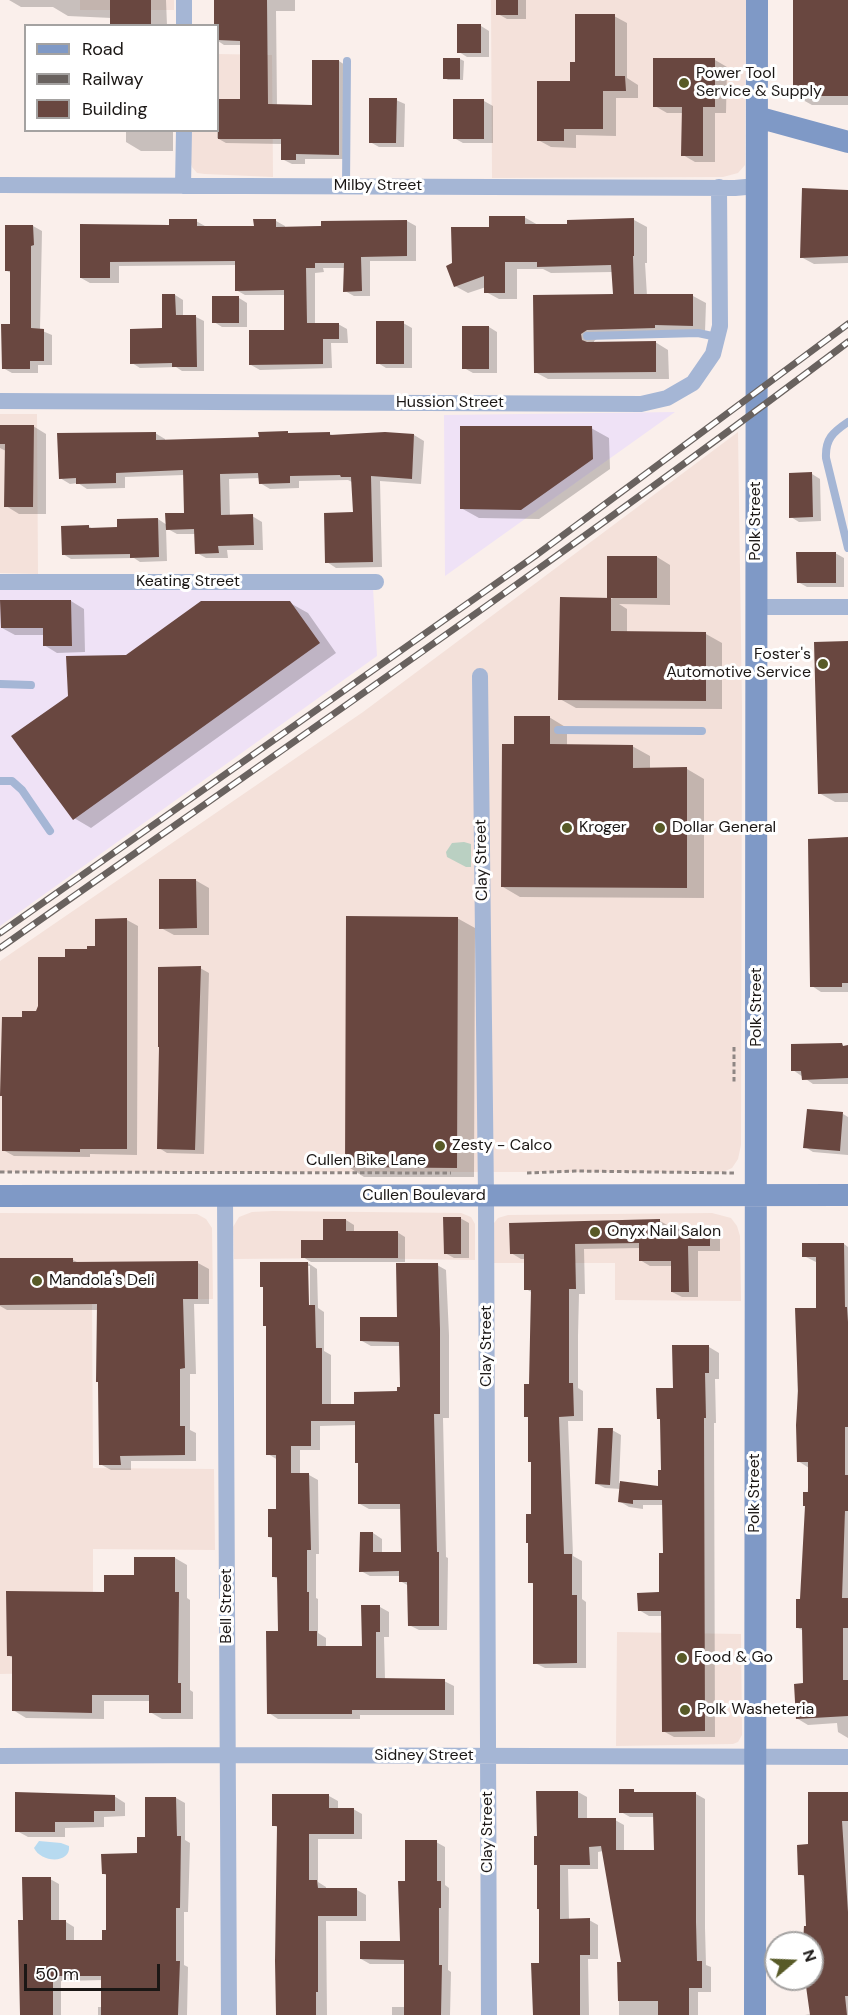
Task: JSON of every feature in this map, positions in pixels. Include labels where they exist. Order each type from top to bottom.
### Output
[{"type":"main road","name":"Polk Street","points":[[754,2015],[757,0]]},
{"type":"main road","points":[[757,117],[848,142]]},
{"type":"main road","name":"Cullen Boulevard","points":[[0,1196],[225,1196],[486,1185],[755,1195],[848,1195]]},
{"type":"street","points":[[184,0],[184,24]]},
{"type":"street","points":[[183,132],[183,186]]},
{"type":"street","name":"Milby Street","points":[[0,185],[718,188],[757,186]]},
{"type":"street","name":"Hussion Street","points":[[0,401],[641,404],[667,398],[693,383],[713,354],[720,326],[718,188]]},
{"type":"street","name":"Keating Street","points":[[0,582],[376,582]]},
{"type":"street","points":[[756,607],[848,607]]},
{"type":"street","name":"Clay Street","points":[[480,676],[486,1185],[489,2015]]},
{"type":"street","name":"Bell Street","points":[[225,1196],[229,2015]]},
{"type":"street","name":"Sidney Street","points":[[0,1756],[848,1757]]},
{"type":"lane","points":[[346,186],[348,61]]},
{"type":"lane","points":[[587,336],[698,333],[717,336]]},
{"type":"lane","points":[[848,422],[832,432],[825,447],[848,544]]},
{"type":"lane","points":[[0,684],[31,685]]},
{"type":"lane","points":[[558,730],[702,731]]},
{"type":"lane","points":[[0,781],[12,780],[22,790],[50,831]]},
{"type":"path","points":[[518,1173],[575,1171],[732,1173]]},
{"type":"path","name":"Cullen Bike Lane","points":[[0,1172],[379,1172],[486,1185]]},
{"type":"shaded area","points":[[80,0],[174,0],[174,10],[80,10]]},
{"type":"shaded area","points":[[491,0],[746,0],[745,165],[738,173],[723,177],[492,178]]},
{"type":"shaded area","points":[[219,54],[272,55],[273,177],[197,173],[192,167],[189,156],[189,132],[219,132]]},
{"type":"shaded area","points":[[675,412],[445,576],[444,415]]},
{"type":"shaded area","points":[[0,414],[37,414],[38,574],[0,573]]},
{"type":"shaded area","points":[[738,432],[742,707],[741,1145],[738,1159],[732,1168],[723,1172],[0,1172],[0,961],[363,712]]},
{"type":"shaded area","points":[[373,588],[377,656],[0,926],[0,590]]},
{"type":"shaded area","points":[[252,1212],[461,1213],[471,1217],[475,1224],[475,1260],[234,1259],[233,1227],[239,1217]]},
{"type":"shaded area","points":[[0,1213],[197,1214],[206,1219],[212,1228],[213,1299],[92,1300],[93,1468],[214,1469],[215,1550],[93,1549],[93,1672],[0,1674]]},
{"type":"shaded area","points":[[712,1213],[731,1218],[737,1226],[740,1236],[741,1301],[615,1300],[615,1263],[493,1263],[494,1223],[498,1218],[508,1215]]},
{"type":"shaded area","points":[[617,1632],[741,1634],[742,1735],[738,1742],[733,1744],[616,1746]]},
{"type":"green space","points":[[452,843],[471,844],[471,867],[466,867],[447,857],[446,852]]},
{"type":"water","points":[[39,1841],[69,1846],[68,1852],[61,1858],[43,1857],[34,1848]]},
{"type":"building","points":[[110,0],[151,0],[151,24],[110,24]]},
{"type":"building","points":[[214,0],[267,0],[268,104],[312,105],[312,60],[339,60],[339,155],[296,154],[296,160],[281,160],[281,139],[218,139],[219,99],[240,99],[240,41],[219,40],[219,24],[214,24]]},
{"type":"building","points":[[496,0],[518,0],[518,15],[496,15]]},
{"type":"building","points":[[793,0],[848,0],[848,96],[793,96]]},
{"type":"building","points":[[575,14],[615,14],[615,76],[625,76],[626,91],[603,91],[603,129],[564,129],[564,141],[537,141],[537,81],[570,81],[570,62],[575,62]]},
{"type":"building","points":[[457,24],[481,24],[481,53],[457,53]]},
{"type":"building","points":[[443,58],[460,58],[460,79],[443,79]]},
{"type":"building","name":"Power Tool Service & Supply","points":[[653,58],[715,58],[715,107],[703,107],[703,156],[681,156],[682,107],[653,107]]},
{"type":"building","points":[[369,98],[397,98],[396,143],[369,143]]},
{"type":"building","points":[[453,99],[484,99],[484,139],[453,139]]},
{"type":"building","points":[[802,188],[848,190],[848,256],[800,258]]},
{"type":"building","points":[[489,216],[525,216],[525,224],[567,224],[567,220],[634,218],[634,294],[693,294],[693,326],[655,325],[655,328],[587,330],[581,334],[582,340],[587,342],[656,341],[656,372],[534,373],[533,295],[613,294],[611,265],[537,267],[537,262],[505,262],[505,293],[484,293],[484,276],[454,287],[446,266],[452,263],[451,227],[489,227]]},
{"type":"building","points":[[169,219],[197,219],[197,226],[254,226],[253,219],[276,219],[276,227],[321,226],[321,221],[407,220],[407,256],[361,257],[362,291],[343,292],[344,263],[315,263],[315,268],[306,268],[307,323],[339,323],[339,339],[323,339],[323,364],[249,365],[249,330],[284,330],[284,290],[235,291],[235,261],[110,262],[110,278],[80,278],[80,224],[169,225]]},
{"type":"building","points":[[5,225],[33,225],[31,328],[44,329],[44,361],[30,361],[30,369],[2,369],[1,324],[10,324],[10,271],[5,271]]},
{"type":"building","points":[[162,294],[175,294],[176,315],[196,315],[197,367],[172,367],[172,363],[130,364],[130,329],[162,328]]},
{"type":"building","points":[[212,296],[239,296],[239,323],[212,323]]},
{"type":"building","points":[[376,321],[404,321],[404,364],[376,364]]},
{"type":"building","points":[[462,326],[489,326],[489,369],[462,369]]},
{"type":"building","points":[[0,425],[34,425],[33,507],[4,507],[5,444],[0,444]]},
{"type":"building","points":[[460,426],[592,426],[593,459],[521,510],[460,509]]},
{"type":"building","points":[[288,431],[288,433],[330,432],[330,435],[385,432],[414,434],[412,479],[371,476],[373,562],[325,563],[324,513],[353,512],[351,477],[340,475],[290,476],[290,483],[259,484],[258,473],[220,474],[221,515],[253,514],[254,545],[218,546],[219,553],[195,554],[194,529],[166,530],[165,513],[184,513],[183,470],[116,473],[116,483],[76,484],[76,478],[59,479],[57,433],[156,432],[156,440],[259,437],[258,432]]},
{"type":"building","points":[[812,472],[813,517],[789,518],[789,473]]},
{"type":"building","points":[[158,518],[159,557],[130,558],[130,554],[62,555],[61,526],[117,527],[117,519]]},
{"type":"building","points":[[796,552],[836,552],[836,583],[797,583]]},
{"type":"building","points":[[607,556],[657,556],[657,598],[607,598]]},
{"type":"building","points":[[560,597],[611,598],[611,631],[706,632],[706,701],[558,700]]},
{"type":"building","points":[[0,600],[71,600],[72,646],[43,646],[43,628],[1,628]]},
{"type":"building","points":[[201,601],[290,601],[320,643],[73,820],[11,736],[68,696],[66,656],[126,655]]},
{"type":"building","points":[[848,641],[848,793],[818,794],[814,642]]},
{"type":"building","name":"Kroger","points":[[514,716],[550,716],[550,744],[633,745],[633,768],[687,767],[687,888],[501,887],[502,744],[514,744]]},
{"type":"building","points":[[848,837],[848,983],[842,983],[842,987],[810,987],[808,839]]},
{"type":"building","points":[[159,879],[196,879],[197,928],[159,929]]},
{"type":"building","points":[[346,916],[458,917],[457,1168],[345,1167]]},
{"type":"building","points":[[127,918],[127,1149],[80,1149],[80,1152],[2,1151],[2,1096],[0,1096],[2,1017],[22,1017],[22,1011],[36,1011],[38,1006],[38,957],[65,957],[65,949],[87,949],[87,946],[95,946],[95,919]]},
{"type":"building","points":[[201,966],[195,1150],[157,1149],[158,967]]},
{"type":"building","points":[[842,1043],[843,1046],[848,1045],[848,1078],[802,1080],[801,1071],[791,1071],[791,1044]]},
{"type":"building","points":[[807,1109],[843,1112],[840,1151],[803,1148]]},
{"type":"building","points":[[443,1217],[461,1217],[461,1254],[444,1254]]},
{"type":"building","points":[[323,1219],[346,1219],[346,1231],[398,1231],[398,1258],[301,1258],[301,1240],[323,1240]]},
{"type":"building","points":[[660,1219],[660,1229],[710,1228],[710,1246],[688,1246],[689,1292],[671,1292],[671,1261],[639,1261],[639,1243],[575,1244],[576,1289],[569,1289],[569,1383],[573,1383],[574,1416],[559,1417],[564,1554],[572,1554],[572,1595],[577,1595],[577,1663],[533,1664],[533,1583],[528,1583],[528,1543],[526,1543],[526,1514],[531,1514],[531,1462],[528,1462],[528,1417],[524,1417],[524,1384],[529,1384],[531,1290],[524,1290],[524,1254],[510,1254],[509,1223]]},
{"type":"building","points":[[802,1243],[844,1243],[845,1307],[847,1307],[848,1322],[848,1427],[845,1427],[845,1475],[848,1475],[848,1511],[845,1511],[842,1598],[848,1598],[848,1628],[843,1628],[843,1680],[848,1680],[848,1716],[796,1719],[794,1684],[803,1683],[802,1628],[796,1628],[796,1599],[800,1599],[805,1506],[803,1506],[803,1492],[808,1492],[808,1462],[797,1462],[798,1391],[795,1308],[816,1308],[816,1257],[802,1257]]},
{"type":"building","points":[[0,1258],[73,1258],[73,1262],[198,1261],[198,1299],[183,1299],[185,1368],[180,1369],[180,1426],[185,1426],[185,1455],[120,1456],[121,1465],[99,1465],[98,1382],[96,1382],[97,1304],[0,1305]]},
{"type":"building","points":[[260,1262],[308,1262],[309,1305],[315,1305],[316,1348],[322,1348],[322,1404],[354,1404],[354,1392],[397,1391],[397,1387],[400,1387],[399,1342],[360,1341],[360,1317],[397,1317],[396,1263],[438,1263],[440,1414],[434,1414],[439,1626],[408,1626],[407,1582],[399,1582],[399,1571],[359,1572],[360,1532],[373,1532],[373,1552],[401,1552],[400,1504],[358,1504],[355,1421],[311,1421],[311,1446],[291,1446],[291,1473],[309,1473],[311,1550],[307,1550],[307,1592],[309,1592],[309,1631],[317,1631],[317,1646],[362,1646],[361,1605],[380,1605],[380,1632],[376,1632],[376,1678],[445,1679],[445,1710],[352,1710],[352,1714],[267,1714],[266,1631],[278,1631],[277,1577],[272,1577],[272,1537],[268,1537],[268,1509],[276,1509],[276,1455],[266,1455],[266,1326],[263,1326],[263,1287],[260,1287]]},
{"type":"building","points":[[672,1345],[709,1345],[709,1373],[705,1373],[706,1418],[704,1418],[705,1731],[662,1732],[661,1611],[638,1611],[637,1593],[659,1592],[659,1553],[663,1553],[662,1500],[633,1500],[633,1504],[618,1502],[620,1481],[658,1486],[658,1470],[661,1470],[660,1419],[657,1419],[656,1388],[673,1388]]},
{"type":"building","points":[[598,1428],[613,1428],[610,1485],[595,1484]]},
{"type":"building","points":[[134,1557],[175,1557],[175,1592],[179,1592],[178,1683],[181,1683],[181,1713],[149,1713],[149,1695],[92,1695],[92,1713],[12,1711],[12,1656],[7,1656],[6,1591],[104,1592],[104,1575],[134,1575]]},
{"type":"building","points":[[619,1789],[634,1789],[634,1792],[696,1792],[697,1961],[702,1961],[702,1988],[689,1988],[689,2015],[658,2015],[658,2001],[618,2001],[617,1962],[621,1962],[601,1846],[589,1847],[590,1865],[560,1865],[560,1919],[590,1918],[590,1955],[580,1955],[580,2015],[533,2015],[531,1963],[539,1963],[537,1865],[534,1865],[534,1836],[537,1836],[536,1791],[578,1791],[578,1818],[616,1818],[616,1850],[654,1850],[653,1813],[619,1813]]},
{"type":"building","points":[[15,1792],[115,1795],[115,1811],[94,1811],[94,1822],[55,1822],[55,1832],[15,1832]]},
{"type":"building","points":[[808,1792],[848,1792],[848,1821],[842,1821],[848,1912],[848,1996],[845,1996],[847,2015],[810,2015],[807,1991],[824,1991],[824,1931],[804,1931],[804,1926],[806,1926],[804,1875],[798,1875],[797,1845],[808,1844]]},
{"type":"building","points":[[272,1794],[329,1794],[329,1808],[354,1808],[354,1834],[309,1834],[309,1880],[317,1880],[318,1888],[357,1888],[357,1916],[318,1916],[316,2015],[276,2015],[277,1826],[272,1826]]},
{"type":"building","points":[[145,1797],[176,1797],[177,1836],[181,1836],[180,1908],[176,1908],[176,1961],[180,1961],[178,2015],[101,2015],[101,1976],[53,1976],[53,2015],[20,2015],[18,1920],[23,1920],[22,1877],[51,1877],[51,1920],[66,1920],[66,1940],[102,1940],[102,1930],[106,1930],[106,1874],[102,1874],[101,1854],[137,1853],[137,1837],[145,1837]]},
{"type":"building","points":[[405,1840],[437,1840],[437,1881],[441,1881],[439,1965],[442,1965],[441,2015],[404,2015],[404,1960],[360,1959],[360,1941],[400,1941],[398,1881],[405,1881]]},
{"type":"railway","points":[[0,933],[535,556],[848,324]]},
{"type":"railway","points":[[0,948],[533,573],[848,342]]},
{"type":"place","name":"Power Tool Service & Supply","points":[[684,83]]},
{"type":"place","name":"Foster's Automotive Service","points":[[823,664]]},
{"type":"place","name":"Kroger","points":[[567,828]]},
{"type":"place","name":"Dollar General","points":[[660,828]]},
{"type":"place","name":"Zesty - Calco","points":[[440,1146]]},
{"type":"place","name":"Onyx Nail Salon","points":[[595,1232]]},
{"type":"place","name":"Mandola's Deli","points":[[37,1281]]},
{"type":"place","name":"Food & Go","points":[[682,1658]]},
{"type":"place","name":"Polk Washeteria","points":[[685,1710]]}]
